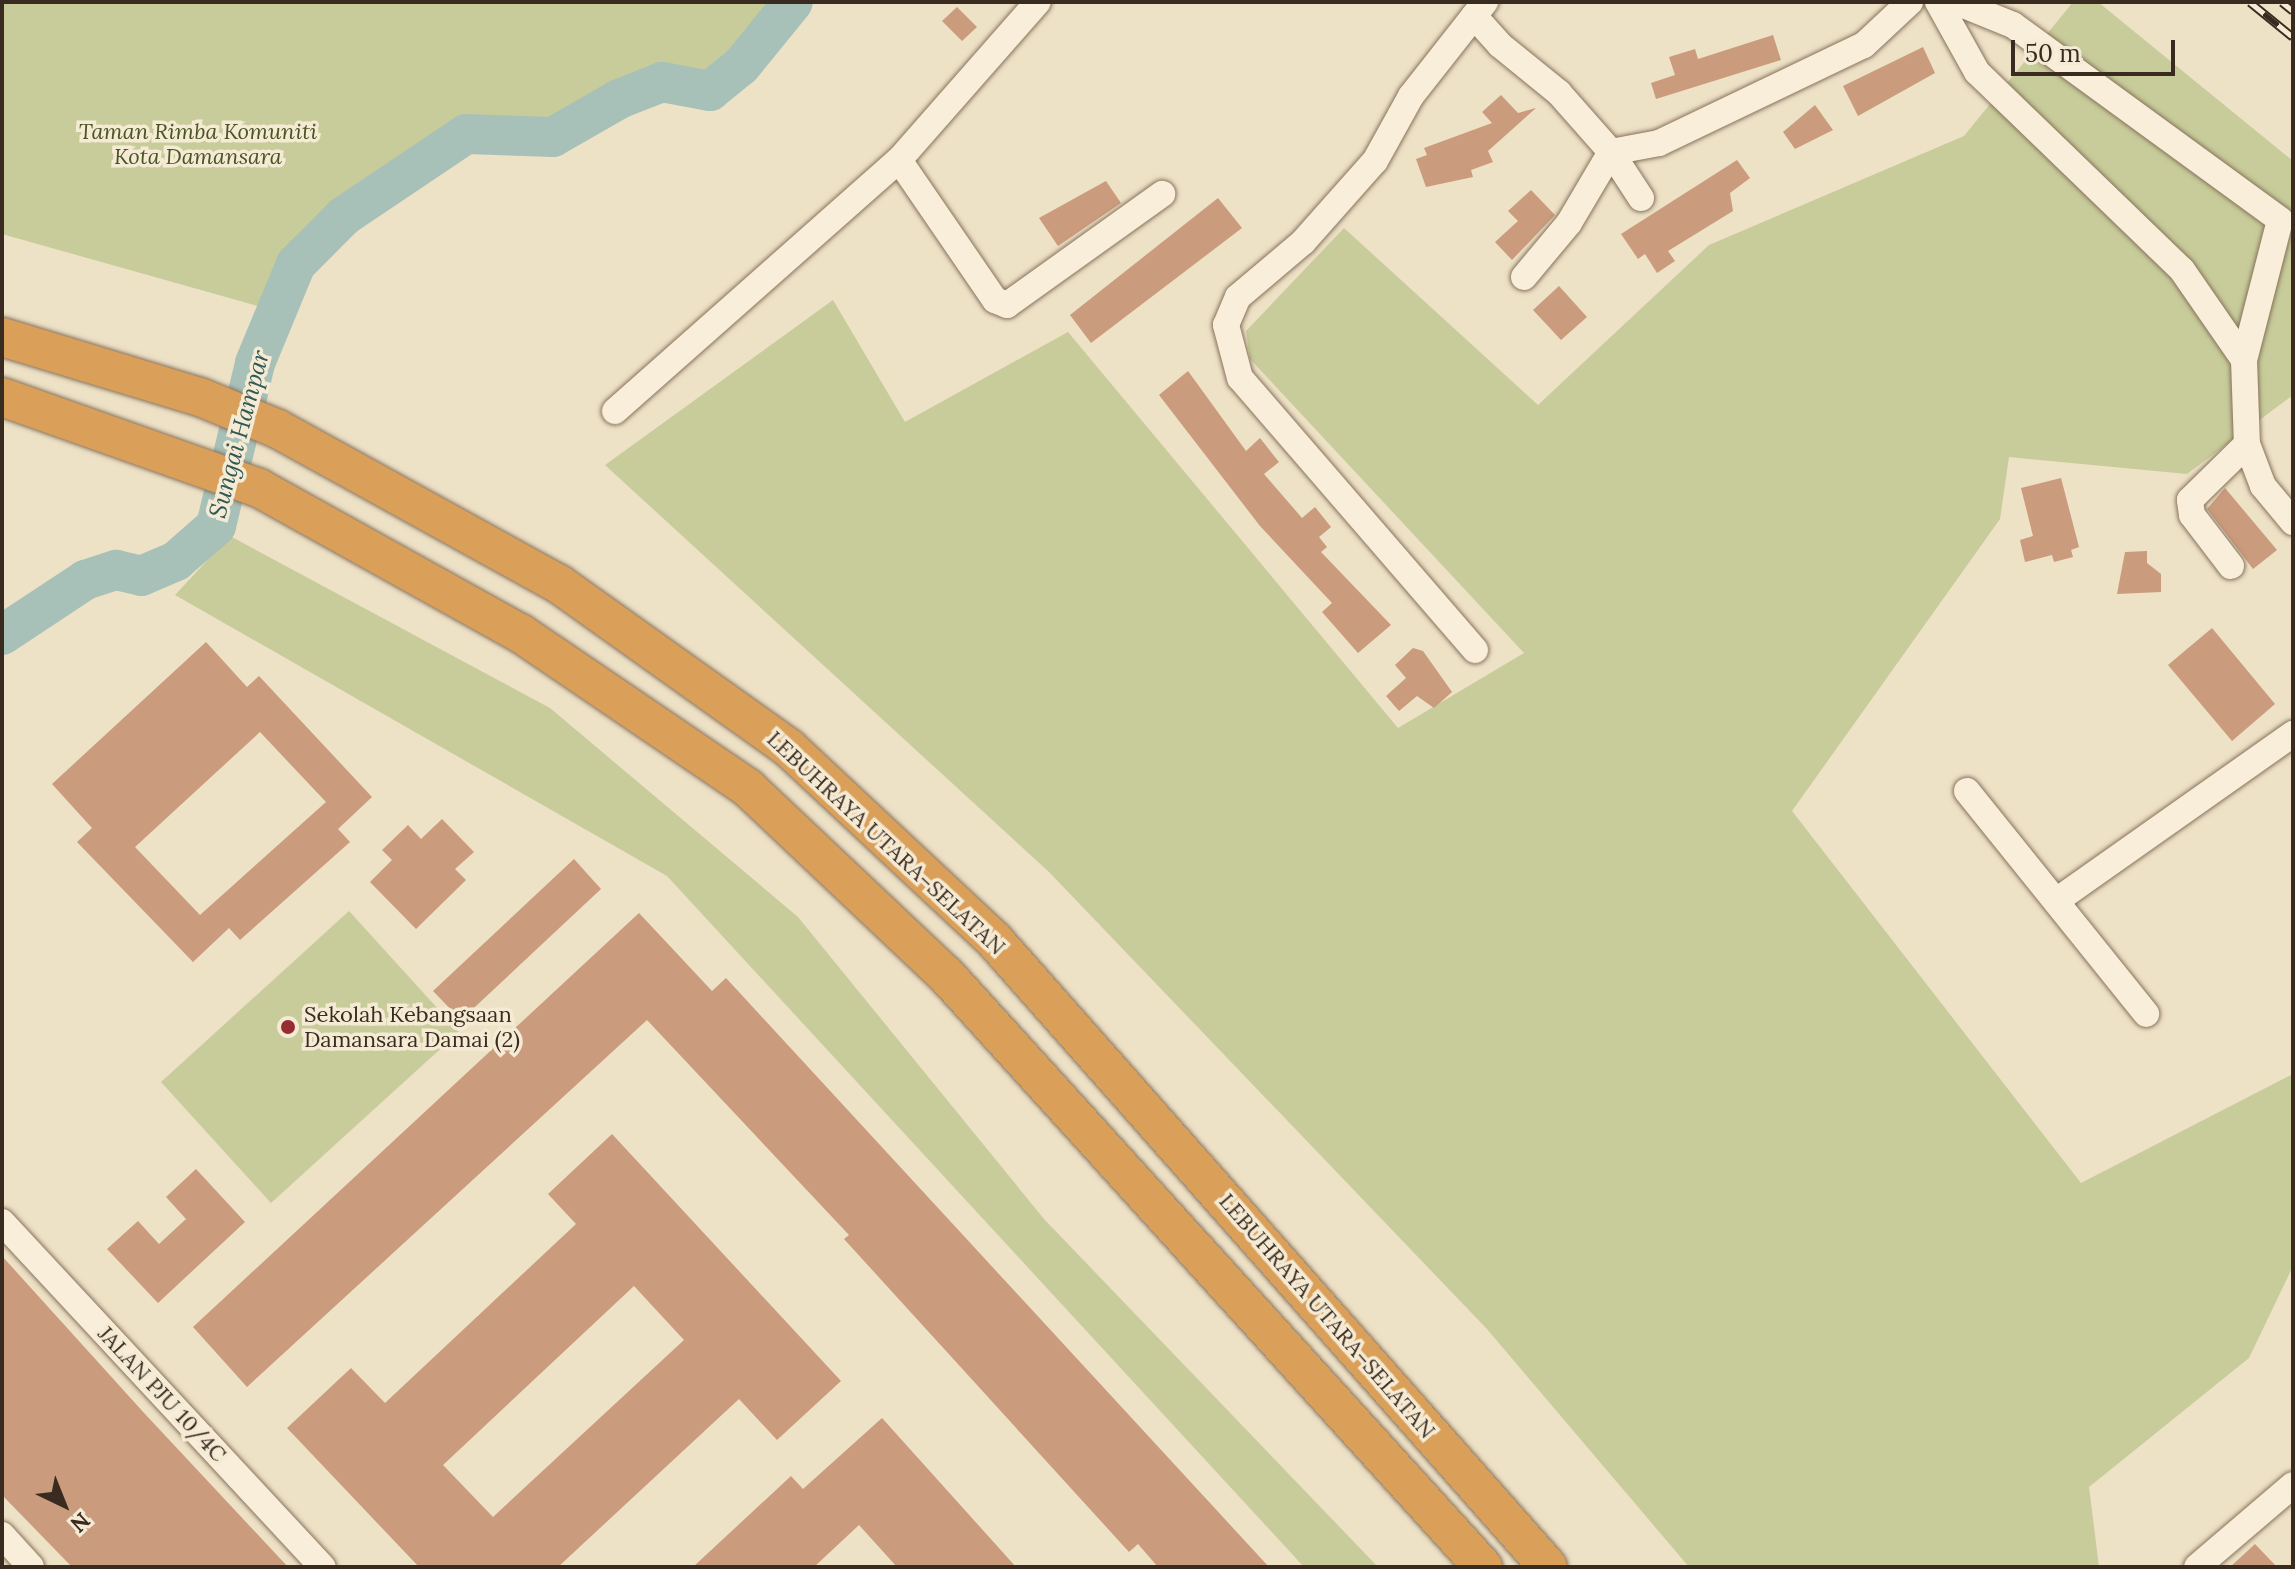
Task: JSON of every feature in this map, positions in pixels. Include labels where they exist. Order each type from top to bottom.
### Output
[{"type":"highway","name":"LEBUHRAYA UTARA–SELATAN","points":[[2,337],[200,397],[278,429],[559,584],[789,748],[995,941],[1548,1567]]},
{"type":"highway","points":[[2,397],[173,454],[259,488],[520,633],[748,788],[947,976],[1483,1567]]},
{"type":"street","points":[[615,411],[899,160],[1038,2]]},
{"type":"street","points":[[1524,277],[1569,223],[1611,152],[1659,143],[1864,45],[1910,2]]},
{"type":"street","points":[[1938,2],[1977,72],[2182,270],[2244,360]]},
{"type":"street","points":[[1956,2],[2013,25],[2280,220],[2244,360],[2247,444],[2263,486],[2293,522]]},
{"type":"street","points":[[1475,650],[1240,378],[1229,354],[1226,325],[1238,297],[1303,242],[1375,161],[1411,96],[1480,9],[1611,152],[1641,198]]},
{"type":"street","points":[[899,160],[995,300],[1007,305],[1162,194]]},
{"type":"street","points":[[2231,566],[2192,515],[2190,500],[2247,444]]},
{"type":"street","points":[[2056,901],[2293,734]]},
{"type":"street","points":[[1967,791],[2146,1014]]},
{"type":"street","name":"JALAN PJU 10/4C","points":[[2,1222],[323,1567]]},
{"type":"street","points":[[2197,1567],[2293,1485]]},
{"type":"street","points":[[2,1535],[31,1567]]},
{"type":"green space","name":"Taman Rimba Komuniti Kota Damansara","points":[[2,2],[772,2],[739,46],[703,77],[663,71],[612,84],[550,122],[460,124],[335,209],[285,256],[261,307],[2,234]]},
{"type":"green space","points":[[2073,2],[2098,2],[2293,161],[2293,395],[2187,474],[2009,457],[2000,519],[1792,811],[2081,1183],[2293,1074],[2293,1266],[2249,1358],[2089,1487],[2099,1567],[1689,1567],[1486,1328],[1049,872],[605,465],[833,300],[905,422],[1068,332],[1398,728],[1524,653],[1250,359],[1246,331],[1344,228],[1538,405],[1709,245],[1964,136]]},
{"type":"green space","points":[[230,536],[550,708],[798,917],[1044,1219],[1378,1567],[1304,1567],[667,876],[175,595]]},
{"type":"green space","points":[[349,911],[459,1032],[271,1203],[161,1082]]},
{"type":"building","points":[[957,7],[977,27],[962,41],[942,21]]},
{"type":"building","points":[[1773,35],[1781,60],[1656,99],[1651,83],[1675,75],[1669,57],[1695,49],[1698,59]]},
{"type":"building","points":[[1923,47],[1935,73],[1858,116],[1843,86]]},
{"type":"building","points":[[1501,95],[1518,113],[1536,108],[1488,151],[1493,162],[1471,170],[1473,177],[1426,187],[1416,159],[1427,155],[1424,148],[1492,123],[1482,112]]},
{"type":"building","points":[[1815,105],[1833,130],[1795,149],[1783,132]]},
{"type":"building","points":[[1737,160],[1750,178],[1730,193],[1733,211],[1668,251],[1675,261],[1657,273],[1645,254],[1638,259],[1621,234]]},
{"type":"building","points":[[1106,181],[1121,203],[1058,246],[1039,218]]},
{"type":"building","points":[[1531,190],[1555,215],[1512,260],[1495,242],[1518,221],[1508,211]]},
{"type":"building","points":[[1218,198],[1242,228],[1091,343],[1070,315]]},
{"type":"building","points":[[1559,286],[1587,317],[1561,340],[1533,310]]},
{"type":"building","points":[[1188,371],[1246,451],[1260,438],[1279,462],[1264,474],[1302,518],[1315,507],[1331,527],[1319,537],[1327,547],[1321,552],[1391,625],[1358,653],[1322,612],[1332,603],[1260,526],[1159,395]]},
{"type":"building","points":[[2061,478],[2079,547],[2071,550],[2073,557],[2054,562],[2052,555],[2025,562],[2020,540],[2033,536],[2021,488]]},
{"type":"building","points":[[2225,488],[2277,550],[2253,569],[2207,509]]},
{"type":"building","points":[[2147,551],[2147,563],[2161,574],[2161,592],[2117,594],[2125,552]]},
{"type":"building","points":[[2212,628],[2275,704],[2232,741],[2168,665]]},
{"type":"building","points":[[206,642],[247,687],[259,676],[372,797],[338,829],[350,842],[240,940],[229,928],[193,962],[77,842],[92,828],[52,784]],"holes":[[[260,732],[326,802],[200,915],[135,847]]]},
{"type":"building","points":[[1413,648],[1423,651],[1452,692],[1434,708],[1417,696],[1399,711],[1386,696],[1406,678],[1395,665]]},
{"type":"building","points":[[442,819],[474,852],[455,869],[466,880],[416,929],[370,882],[392,860],[382,850],[408,825],[421,839]]},
{"type":"building","points":[[574,859],[601,889],[461,1020],[433,991]]},
{"type":"building","points":[[639,913],[712,991],[726,978],[1269,1567],[1158,1567],[1138,1544],[1129,1552],[844,1239],[849,1235],[647,1020],[247,1387],[193,1327]]},
{"type":"building","points":[[612,1134],[841,1381],[777,1440],[739,1399],[558,1567],[419,1567],[287,1428],[351,1368],[385,1403],[576,1224],[548,1194]],"holes":[[[634,1286],[684,1340],[493,1517],[443,1465]]]},
{"type":"building","points":[[196,1169],[245,1222],[158,1303],[107,1249],[138,1221],[159,1244],[186,1219],[166,1197]]},
{"type":"building","points":[[2,1256],[288,1567],[72,1567],[2,1495]]},
{"type":"building","points":[[882,1418],[1016,1567],[897,1567],[859,1525],[814,1567],[693,1567],[791,1476],[803,1489]]},
{"type":"building","points":[[2255,1544],[2277,1567],[2230,1567]]},
{"type":"waterway","name":"Sungai Hampar","points":[[2,635],[85,580],[116,570],[141,576],[176,561],[216,526],[255,363],[296,264],[344,216],[466,134],[553,137],[619,99],[662,82],[710,91],[741,66],[793,2]]},
{"type":"railway","points":[[2250,2],[2293,37]]},
{"type":"railway","points":[[2282,2],[2293,11]]},
{"type":"place","name":"Sekolah Kebangsaan Damansara Damai (2)","points":[[288,1027]]}]
